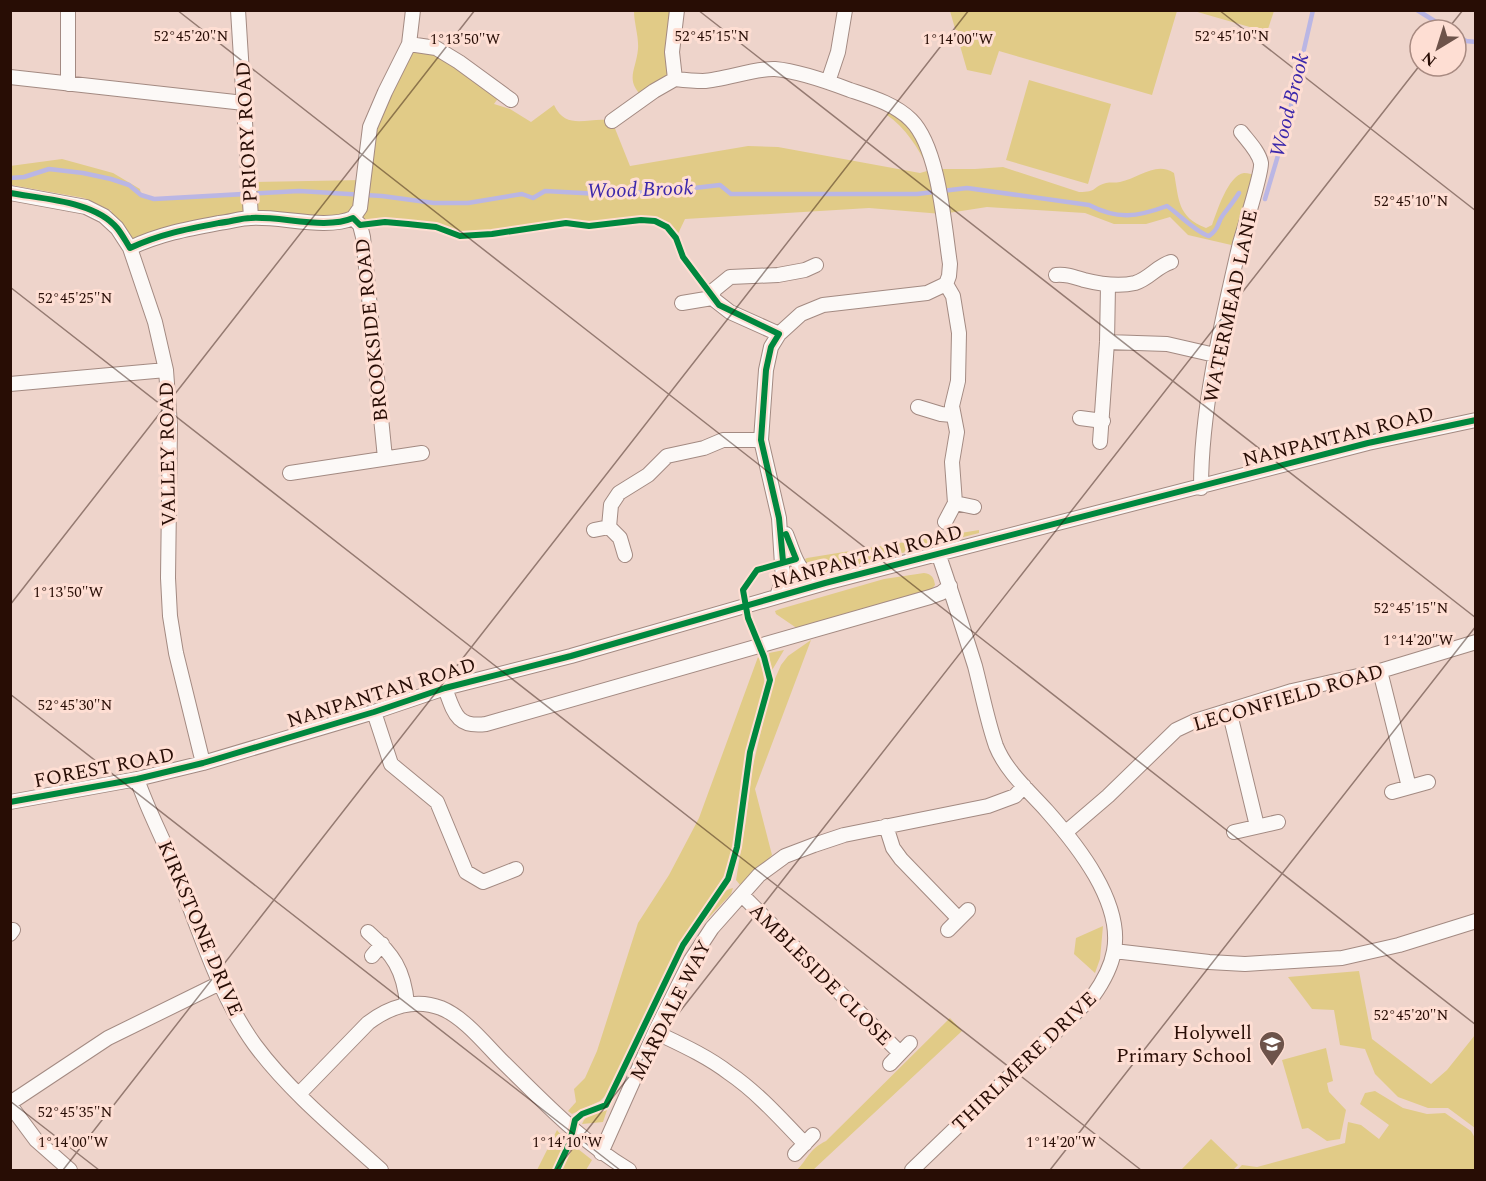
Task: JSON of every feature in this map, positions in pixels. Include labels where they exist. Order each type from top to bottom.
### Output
[{"type":"street","points":[[68,10],[68,84]]},
{"type":"street","name":"PRIORY ROAD","points":[[238,10],[251,218]]},
{"type":"street","points":[[353,218],[360,208],[370,127],[409,44],[413,10]]},
{"type":"street","points":[[675,79],[672,52],[677,10]]},
{"type":"street","points":[[828,82],[840,43],[846,10]]},
{"type":"street","points":[[409,44],[436,48],[459,62],[502,99]]},
{"type":"street","points":[[612,122],[654,91],[675,79],[702,81],[774,69],[828,82],[895,107],[922,131],[931,156],[950,264],[946,284],[927,293],[823,305],[801,314],[779,334],[771,347],[766,370],[761,440],[779,518],[783,580],[777,596]]},
{"type":"street","points":[[10,77],[244,103]]},
{"type":"street","name":"WATERMEAD LANE","points":[[1201,488],[1201,466],[1215,355],[1246,219],[1261,165],[1257,154],[1241,132]]},
{"type":"street","name":"VALLEY ROAD","points":[[10,192],[86,207],[104,216],[117,228],[130,248],[155,322],[166,370],[170,425],[168,578],[170,616],[176,653],[203,763]]},
{"type":"street","name":"BROOKSIDE ROAD","points":[[130,248],[154,237],[177,231],[251,218],[326,222],[346,221],[353,218],[360,225],[363,237],[385,458]]},
{"type":"street","points":[[1056,274],[1071,275],[1108,285],[1135,283],[1171,262]]},
{"type":"street","points":[[712,298],[714,290],[730,277],[778,274],[810,267],[809,285]]},
{"type":"street","points":[[945,522],[955,503],[952,462],[957,432],[952,406],[958,381],[959,333],[953,296],[946,284]]},
{"type":"street","points":[[1100,441],[1103,421],[1108,285]]},
{"type":"street","points":[[682,303],[712,298],[730,312],[779,334]]},
{"type":"street","points":[[1107,342],[1167,344],[1215,355]]},
{"type":"street","points":[[10,384],[166,370]]},
{"type":"street","points":[[918,406],[941,414],[952,415]]},
{"type":"street","points":[[1080,418],[1103,421]]},
{"type":"street","name":"NANPANTAN ROAD","points":[[203,763],[374,712],[445,688],[825,583],[1201,488],[1368,443],[1476,420]]},
{"type":"street","points":[[609,527],[611,505],[619,493],[648,476],[667,456],[704,448],[723,440],[761,440]]},
{"type":"street","points":[[664,441],[667,456]]},
{"type":"street","points":[[290,473],[422,453]]},
{"type":"street","points":[[955,503],[974,507]]},
{"type":"street","points":[[779,518],[800,569],[809,577],[825,583]]},
{"type":"street","points":[[594,530],[609,527]]},
{"type":"street","points":[[609,527],[620,538],[625,555]]},
{"type":"street","name":"THIRLMERE DRIVE","points":[[912,1170],[1078,1011],[1101,984],[1107,973],[1114,951],[1116,931],[1105,896],[1090,866],[1066,832],[1007,765],[997,747],[950,586],[938,553]]},
{"type":"street","name":"NANPANTAN ROAD","points":[[445,688],[454,711],[462,722],[473,726],[486,724],[855,620],[930,597],[950,586]]},
{"type":"street","name":"LECONFIELD ROAD","points":[[1066,832],[1108,796],[1176,730],[1195,721],[1292,691],[1380,671],[1476,642]]},
{"type":"street","points":[[1380,671],[1409,787]]},
{"type":"street","points":[[1229,710],[1257,826]]},
{"type":"street","points":[[374,712],[391,764],[437,802],[466,872],[483,882],[516,869]]},
{"type":"street","name":"FOREST ROAD","points":[[10,802],[137,779],[203,763]]},
{"type":"street","name":"KIRKSTONE DRIVE","points":[[137,779],[166,844],[220,982],[243,1028],[299,1094],[381,1170]]},
{"type":"street","points":[[1392,792],[1428,782]]},
{"type":"street","name":"MARDALE WAY","points":[[601,1153],[655,1032],[702,943],[712,928],[759,875],[785,856],[844,835],[988,806],[1015,796],[1024,786]]},
{"type":"street","points":[[1234,832],[1278,822]]},
{"type":"street","points":[[886,826],[893,848],[901,859],[964,915],[948,930]]},
{"type":"street","name":"AMBLESIDE CLOSE","points":[[742,895],[905,1048],[890,1064]]},
{"type":"street","points":[[1114,951],[1245,964],[1342,958],[1400,945],[1476,921]]},
{"type":"street","points":[[368,932],[392,955],[399,967],[407,1004]]},
{"type":"street","points":[[372,956],[382,944]]},
{"type":"street","points":[[70,1170],[36,1140],[10,1104],[108,1038],[220,982]]},
{"type":"street","points":[[299,1094],[368,1023],[392,1008],[407,1004],[430,1005],[452,1014],[572,1129],[601,1153],[629,1170]]},
{"type":"street","points":[[655,1032],[716,1063],[732,1074],[765,1103],[804,1144]]},
{"type":"shaded area","points":[[950,10],[1177,11],[1152,95],[999,51],[991,75],[967,70]]},
{"type":"shaded area","points":[[634,11],[677,11],[675,79],[644,98],[634,86],[633,80],[638,44]]},
{"type":"shaded area","points":[[1194,11],[1274,11],[1267,32]]},
{"type":"shaded area","points":[[409,44],[436,48],[501,94],[494,104],[510,109],[531,122],[554,105],[559,113],[573,121],[612,121],[630,166],[748,146],[778,147],[920,173],[934,169],[1003,167],[1079,192],[1161,169],[1174,173],[1184,213],[1206,228],[1212,225],[1224,195],[1233,180],[1244,173],[1258,175],[1240,247],[1188,235],[1170,217],[1146,224],[1114,224],[1085,213],[987,207],[942,214],[869,208],[685,219],[676,238],[667,227],[655,221],[641,220],[589,226],[566,223],[492,234],[460,236],[436,227],[385,222],[360,225],[251,218],[130,248],[104,216],[112,211],[84,198],[11,185],[10,166],[62,159],[113,173],[140,189],[141,195],[154,199],[249,194],[249,182],[363,180],[366,149]]},
{"type":"shaded area","points":[[1029,80],[1111,104],[1088,184],[1006,160]]},
{"type":"shaded area","points":[[888,113],[897,117],[910,129],[928,168],[911,139],[887,115]]},
{"type":"shaded area","points":[[979,530],[979,533],[829,572],[814,571],[805,559],[807,558]]},
{"type":"shaded area","points":[[924,573],[931,575],[934,580],[935,585],[931,590],[798,629],[775,611],[884,579]]},
{"type":"shaded area","points":[[811,640],[755,789],[772,855],[741,886],[736,880],[752,770],[771,688],[781,665],[788,656]]},
{"type":"shaded area","points":[[784,650],[771,672],[769,653]]},
{"type":"shaded area","points":[[758,657],[761,661],[765,685],[744,771],[736,842],[724,876],[684,938],[610,1091],[600,1101],[572,1114],[568,1111],[576,1102],[574,1089],[585,1078],[597,1051],[638,923],[669,875],[699,818]]},
{"type":"shaded area","points":[[733,888],[731,894],[695,932],[705,913],[721,894]]},
{"type":"shaded area","points":[[1103,926],[1100,959],[1095,973],[1074,954],[1076,938]]},
{"type":"shaded area","points":[[1359,971],[1372,1039],[1431,1084],[1447,1070],[1475,1035],[1475,1128],[1448,1108],[1428,1108],[1398,1097],[1375,1074],[1365,1049],[1340,1045],[1334,1010],[1312,1009],[1288,977]]},
{"type":"shaded area","points":[[950,1018],[962,1031],[813,1170],[797,1170],[812,1151],[826,1141]]},
{"type":"shaded area","points":[[1326,1048],[1333,1081],[1327,1083],[1329,1092],[1346,1110],[1340,1139],[1327,1141],[1308,1128],[1302,1129],[1282,1060]]},
{"type":"shaded area","points":[[1375,1091],[1403,1108],[1427,1114],[1445,1113],[1471,1131],[1475,1138],[1475,1170],[1237,1170],[1242,1165],[1257,1167],[1345,1143],[1348,1122],[1361,1125],[1379,1139],[1389,1125],[1360,1104],[1365,1093]]},
{"type":"shaded area","points":[[608,1107],[603,1122],[582,1124],[590,1115]]},
{"type":"shaded area","points":[[557,1130],[566,1141],[553,1170],[537,1170]]},
{"type":"shaded area","points":[[1211,1139],[1238,1165],[1233,1170],[1181,1170]]},
{"type":"shaded area","points":[[573,1145],[592,1160],[586,1170],[561,1170]]},
{"type":"waterway","name":"Wood Brook","points":[[1265,199],[1285,132],[1313,10]]},
{"type":"waterway","name":"Wood Brook","points":[[1417,10],[1430,18]]},
{"type":"waterway","name":"Wood Brook","points":[[1468,41],[1476,42]]},
{"type":"waterway","name":"Wood Brook","points":[[10,178],[24,177],[49,169],[83,173],[129,185],[141,195],[154,199],[299,191],[382,196],[434,203],[468,203],[522,194],[533,198],[545,191],[600,194],[651,193],[720,185],[731,194],[917,194],[967,188],[1089,205],[1119,215],[1146,213],[1167,206],[1194,228],[1209,236],[1239,193]]},
{"type":"cycle path","points":[[10,193],[68,203],[96,212],[117,228],[130,248],[174,233],[247,218],[317,223],[353,218],[360,225],[385,222],[436,227],[460,236],[492,234],[566,223],[589,226],[641,220],[655,221],[667,227],[676,238],[683,257],[719,305],[779,334],[771,347],[766,370],[761,440],[779,518],[783,561]]},
{"type":"cycle path","points":[[10,802],[137,779],[203,763],[374,712],[445,688],[571,656],[825,583],[1368,443],[1476,420]]},
{"type":"cycle path","points":[[557,1170],[570,1142],[575,1120],[582,1114],[606,1105],[683,945],[728,879],[737,847],[750,752],[770,680],[764,657],[748,618],[743,590],[757,570],[796,559],[786,534]]},
{"type":"place","name":"Holywell Primary School","points":[[1272,1067]]}]
